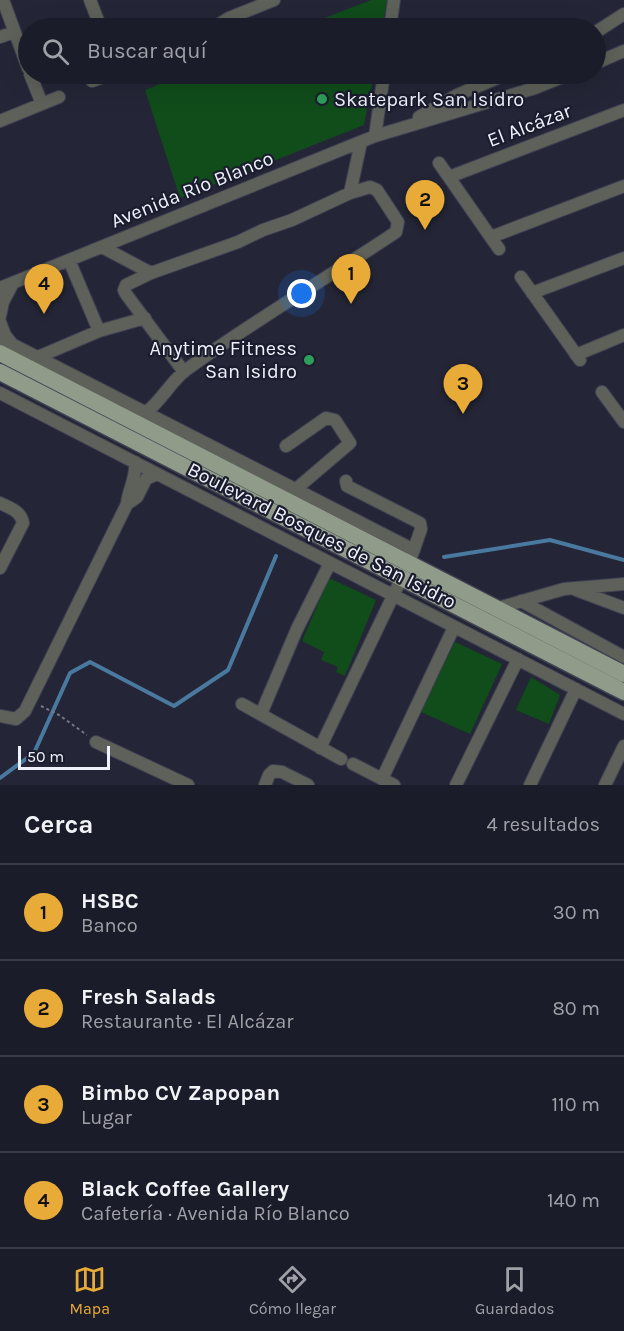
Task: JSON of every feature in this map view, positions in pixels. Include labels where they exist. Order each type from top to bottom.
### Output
[{"type":"main road","name":"Boulevard Bosques de San Isidro","points":[[6,349],[412,556],[498,608],[624,674]]},
{"type":"main road","name":"Boulevard Bosques de San Isidro","points":[[0,372],[624,692]]},
{"type":"street","points":[[3,0],[18,42]]},
{"type":"street","points":[[91,0],[97,18]]},
{"type":"street","points":[[228,18],[274,0]]},
{"type":"street","points":[[391,18],[394,0]]},
{"type":"street","points":[[606,26],[624,14]]},
{"type":"street","points":[[0,37],[14,32]]},
{"type":"street","points":[[606,59],[624,51]]},
{"type":"street","points":[[34,84],[42,104]]},
{"type":"street","points":[[375,136],[383,84]]},
{"type":"street","name":"Avenida Río Blanco","points":[[400,128],[457,95],[483,84]]},
{"type":"street","name":"Avenida Río Blanco","points":[[0,288],[375,136],[545,84]]},
{"type":"street","points":[[0,122],[59,97]]},
{"type":"street","name":"El Alcázar","points":[[449,177],[624,110]]},
{"type":"street","points":[[350,193],[361,142]]},
{"type":"street","points":[[439,164],[500,249]]},
{"type":"street","points":[[491,237],[624,186]]},
{"type":"street","points":[[145,413],[155,406],[184,372],[396,232],[398,222],[377,190],[370,187],[350,193],[292,220],[151,273],[126,285],[124,290],[184,372]]},
{"type":"street","points":[[102,247],[151,273]]},
{"type":"street","points":[[532,293],[624,258]]},
{"type":"street","points":[[69,260],[99,331]]},
{"type":"street","points":[[521,277],[578,357],[624,335]]},
{"type":"street","points":[[0,316],[3,302],[13,283]]},
{"type":"street","points":[[38,357],[99,331],[145,318]]},
{"type":"street","points":[[0,322],[5,335],[6,349]]},
{"type":"street","name":"Boulevard Bosques de San Isidro","points":[[0,338],[6,349],[38,357],[296,489],[314,505]]},
{"type":"street","points":[[602,392],[620,410],[624,422]]},
{"type":"street","name":"Boulevard Bosques de San Isidro","points":[[0,393],[624,714]]},
{"type":"street","points":[[160,398],[166,422]]},
{"type":"street","points":[[286,446],[326,418],[334,420],[350,443],[296,489]]},
{"type":"street","points":[[0,716],[16,719],[25,711],[127,504],[128,493],[135,475],[135,462]]},
{"type":"street","points":[[127,504],[137,497],[146,479],[157,474]]},
{"type":"street","points":[[320,748],[394,596],[421,529],[420,523],[347,486],[346,481]]},
{"type":"street","points":[[0,503],[18,512],[22,516],[23,523],[0,568]]},
{"type":"street","points":[[289,542],[314,505]]},
{"type":"street","points":[[261,714],[297,629],[330,562]]},
{"type":"street","points":[[498,608],[541,594],[572,588],[624,584]]},
{"type":"street","points":[[572,588],[624,608]]},
{"type":"street","points":[[521,601],[624,657]]},
{"type":"street","points":[[381,779],[454,627]]},
{"type":"street","points":[[456,785],[518,659]]},
{"type":"street","points":[[530,785],[576,689]]},
{"type":"street","points":[[242,704],[341,759]]},
{"type":"street","points":[[96,742],[188,785]]},
{"type":"street","points":[[605,785],[624,746]]},
{"type":"street","points":[[353,764],[394,785]]},
{"type":"street","points":[[265,785],[273,771],[282,772],[308,785]]},
{"type":"path","points":[[49,710],[60,715],[96,742]]},
{"type":"green space","points":[[371,0],[387,0],[384,18],[325,18]]},
{"type":"green space","points":[[160,84],[372,84],[364,125],[180,198],[145,90]]},
{"type":"green space","points":[[329,578],[376,600],[345,676],[336,672],[338,667],[321,660],[324,652],[302,641]]},
{"type":"green space","points":[[455,642],[502,664],[470,734],[421,712]]},
{"type":"green space","points":[[531,677],[560,695],[549,724],[516,710]]},
{"type":"waterway","points":[[444,557],[550,540],[624,560]]},
{"type":"waterway","points":[[0,778],[34,753],[70,673],[90,662],[174,706],[228,670],[276,556]]},
{"type":"place","name":"Skatepark San Isidro","points":[[322,99]]},
{"type":"place","name":"Fresh Salads","points":[[425,230]]},
{"type":"place","name":"HSBC","points":[[351,304]]},
{"type":"place","name":"Black Coffee Gallery","points":[[44,314]]},
{"type":"place","name":"Anytime Fitness San Isidro","points":[[309,360]]},
{"type":"place","name":"Bimbo CV Zapopan","points":[[463,414]]}]
